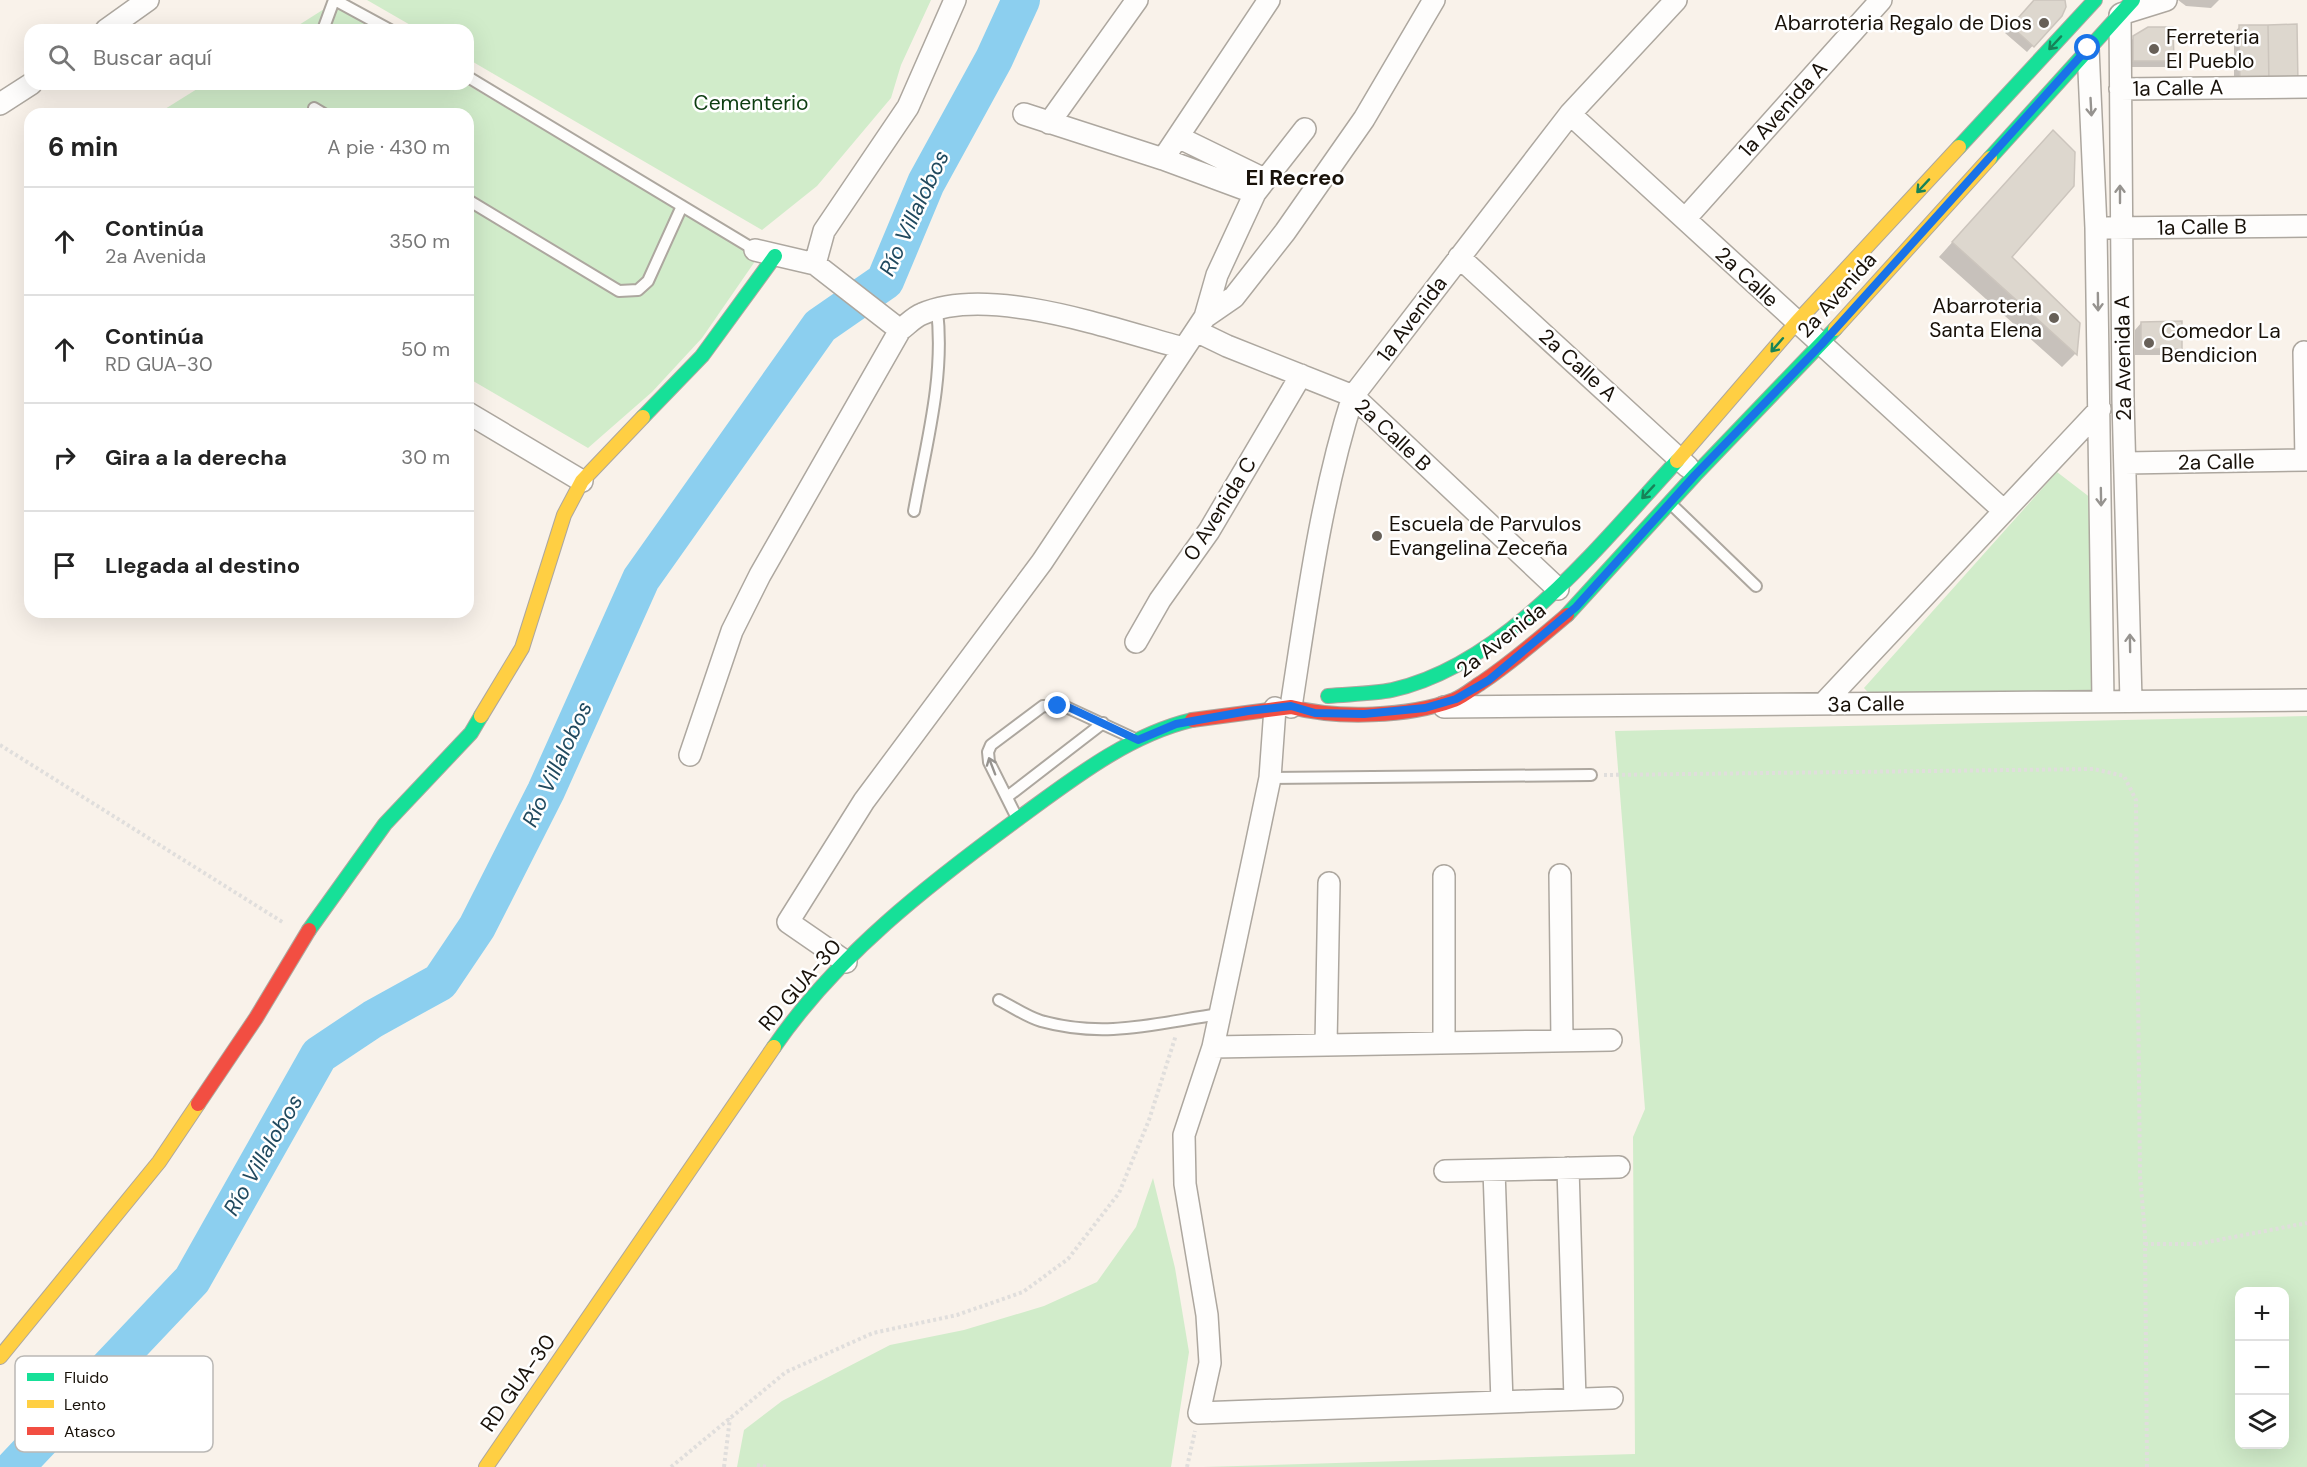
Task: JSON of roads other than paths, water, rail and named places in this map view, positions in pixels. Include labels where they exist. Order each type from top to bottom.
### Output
[{"type":"street","points":[[113,24],[130,10],[148,0]]},
{"type":"street","points":[[819,266],[824,231],[908,107],[955,0]]},
{"type":"street","points":[[1049,123],[1137,0]]},
{"type":"street","points":[[1163,159],[1269,0]]},
{"type":"street","points":[[1195,332],[1234,297],[1285,232],[1364,119],[1434,0]]},
{"type":"street","name":"1a Avenida","points":[[1502,1402],[1199,1413],[1210,1363],[1207,1315],[1185,1184],[1185,1135],[1213,1047],[1283,707],[1309,593],[1337,445],[1353,396],[1570,114],[1676,0]]},
{"type":"street","name":"1a Avenida A","points":[[1685,219],[1881,0]]},
{"type":"street","name":"2a Avenida","points":[[1283,707],[1317,696],[1392,690],[1445,672],[1496,640],[1558,589],[1680,458],[1796,323],[2095,0]]},
{"type":"street","points":[[2101,0],[2126,7],[2166,0]]},
{"type":"street","name":"2a Avenida","points":[[1283,707],[1315,713],[1364,714],[1425,708],[1456,699],[1517,659],[1576,607],[1695,475],[1821,345],[2126,7]]},
{"type":"street","name":"2a Avenida A","points":[[2126,7],[2120,88],[2120,228],[2131,701]]},
{"type":"street","name":"2a Avenida A","points":[[2088,48],[2096,228],[2103,701]]},
{"type":"street","name":"1a Calle A","points":[[2120,88],[2307,87]]},
{"type":"street","points":[[0,104],[24,89]]},
{"type":"street","points":[[1024,114],[1163,159],[1259,186]]},
{"type":"street","name":"2a Calle","points":[[1570,114],[2004,511]]},
{"type":"street","points":[[846,962],[788,922],[864,801],[1042,561],[1125,441],[1195,332],[1217,276],[1259,186],[1305,129]]},
{"type":"street","points":[[1178,137],[1259,186]]},
{"type":"street","name":"1a Calle B","points":[[2096,228],[2307,226]]},
{"type":"street","points":[[690,755],[721,658],[736,621],[759,575],[900,330],[819,266],[755,250]]},
{"type":"street","points":[[0,1357],[159,1162],[256,1018],[305,936],[385,824],[471,734],[522,648],[564,514],[582,482],[702,356],[776,256]]},
{"type":"street","name":"2a Calle A","points":[[1459,257],[1680,458],[1695,475]]},
{"type":"street","name":"2a Calle B","points":[[900,330],[922,314],[937,310],[955,306],[999,304],[1047,313],[1195,332],[1353,396],[1558,589]]},
{"type":"street","points":[[2304,352],[2306,460]]},
{"type":"street","name":"0 Avenida C","points":[[1136,642],[1160,600],[1209,531],[1301,375]]},
{"type":"street","name":"2a Avenida A","points":[[1823,704],[2100,409]]},
{"type":"street","points":[[474,417],[582,482]]},
{"type":"street","name":"2a Calle","points":[[2125,463],[2306,460]]},
{"type":"street","points":[[1419,682],[1425,708]]},
{"type":"street","name":"3a Calle","points":[[1425,708],[2307,700]]},
{"type":"street","name":"RD GUA-30","points":[[486,1467],[794,1018],[846,962],[932,882],[1062,786],[1138,740],[1176,724],[1210,716],[1283,707]]},
{"type":"street","points":[[1560,875],[1562,1041]]},
{"type":"street","points":[[1444,876],[1444,1043]]},
{"type":"street","points":[[1326,1045],[1329,883]]},
{"type":"street","points":[[1213,1047],[1611,1040]]},
{"type":"street","points":[[1445,1171],[1619,1167]]},
{"type":"street","points":[[1568,1168],[1575,1400]]},
{"type":"street","points":[[1494,1170],[1502,1402],[1612,1398]]},
{"type":"lane","points":[[325,24],[335,0],[379,24]]},
{"type":"lane","points":[[474,81],[755,250]]},
{"type":"lane","points":[[474,204],[619,291],[638,290],[648,281],[682,206]]},
{"type":"lane","points":[[914,511],[937,385],[940,339],[937,310]]},
{"type":"lane","points":[[1670,503],[1756,586]]},
{"type":"lane","points":[[1018,819],[989,762],[988,752],[991,745],[1044,706],[1066,706],[1138,740]]},
{"type":"lane","points":[[1007,797],[1102,723]]},
{"type":"lane","points":[[1270,778],[1591,775]]},
{"type":"lane","points":[[999,1000],[1040,1020],[1097,1031],[1146,1028],[1180,1019],[1220,1014]]},
{"type":"waterway","name":"Río Villalobos","points":[[120,1356],[192,1280],[319,1055],[373,1019],[440,982],[477,927],[546,791],[641,579],[820,326],[885,281],[926,183],[994,59],[1021,0]]},
{"type":"waterway","name":"Río Villalobos","points":[[15,1467],[29,1452]]},
{"type":"place","name":"Abarroteria Regalo de Dios","points":[[2044,23]]},
{"type":"place","name":"Ferreteria El Pueblo","points":[[2154,49]]},
{"type":"place","name":"Abarroteria Santa Elena","points":[[2054,318]]},
{"type":"place","name":"Comedor La Bendicion","points":[[2149,343]]},
{"type":"place","name":"Escuela de Parvulos Evangelina Zeceña","points":[[1377,536]]},
{"type":"district","name":"El Recreo","points":[[1295,177]]},
{"type":"park label","name":"Cementerio","points":[[751,103]]}]
